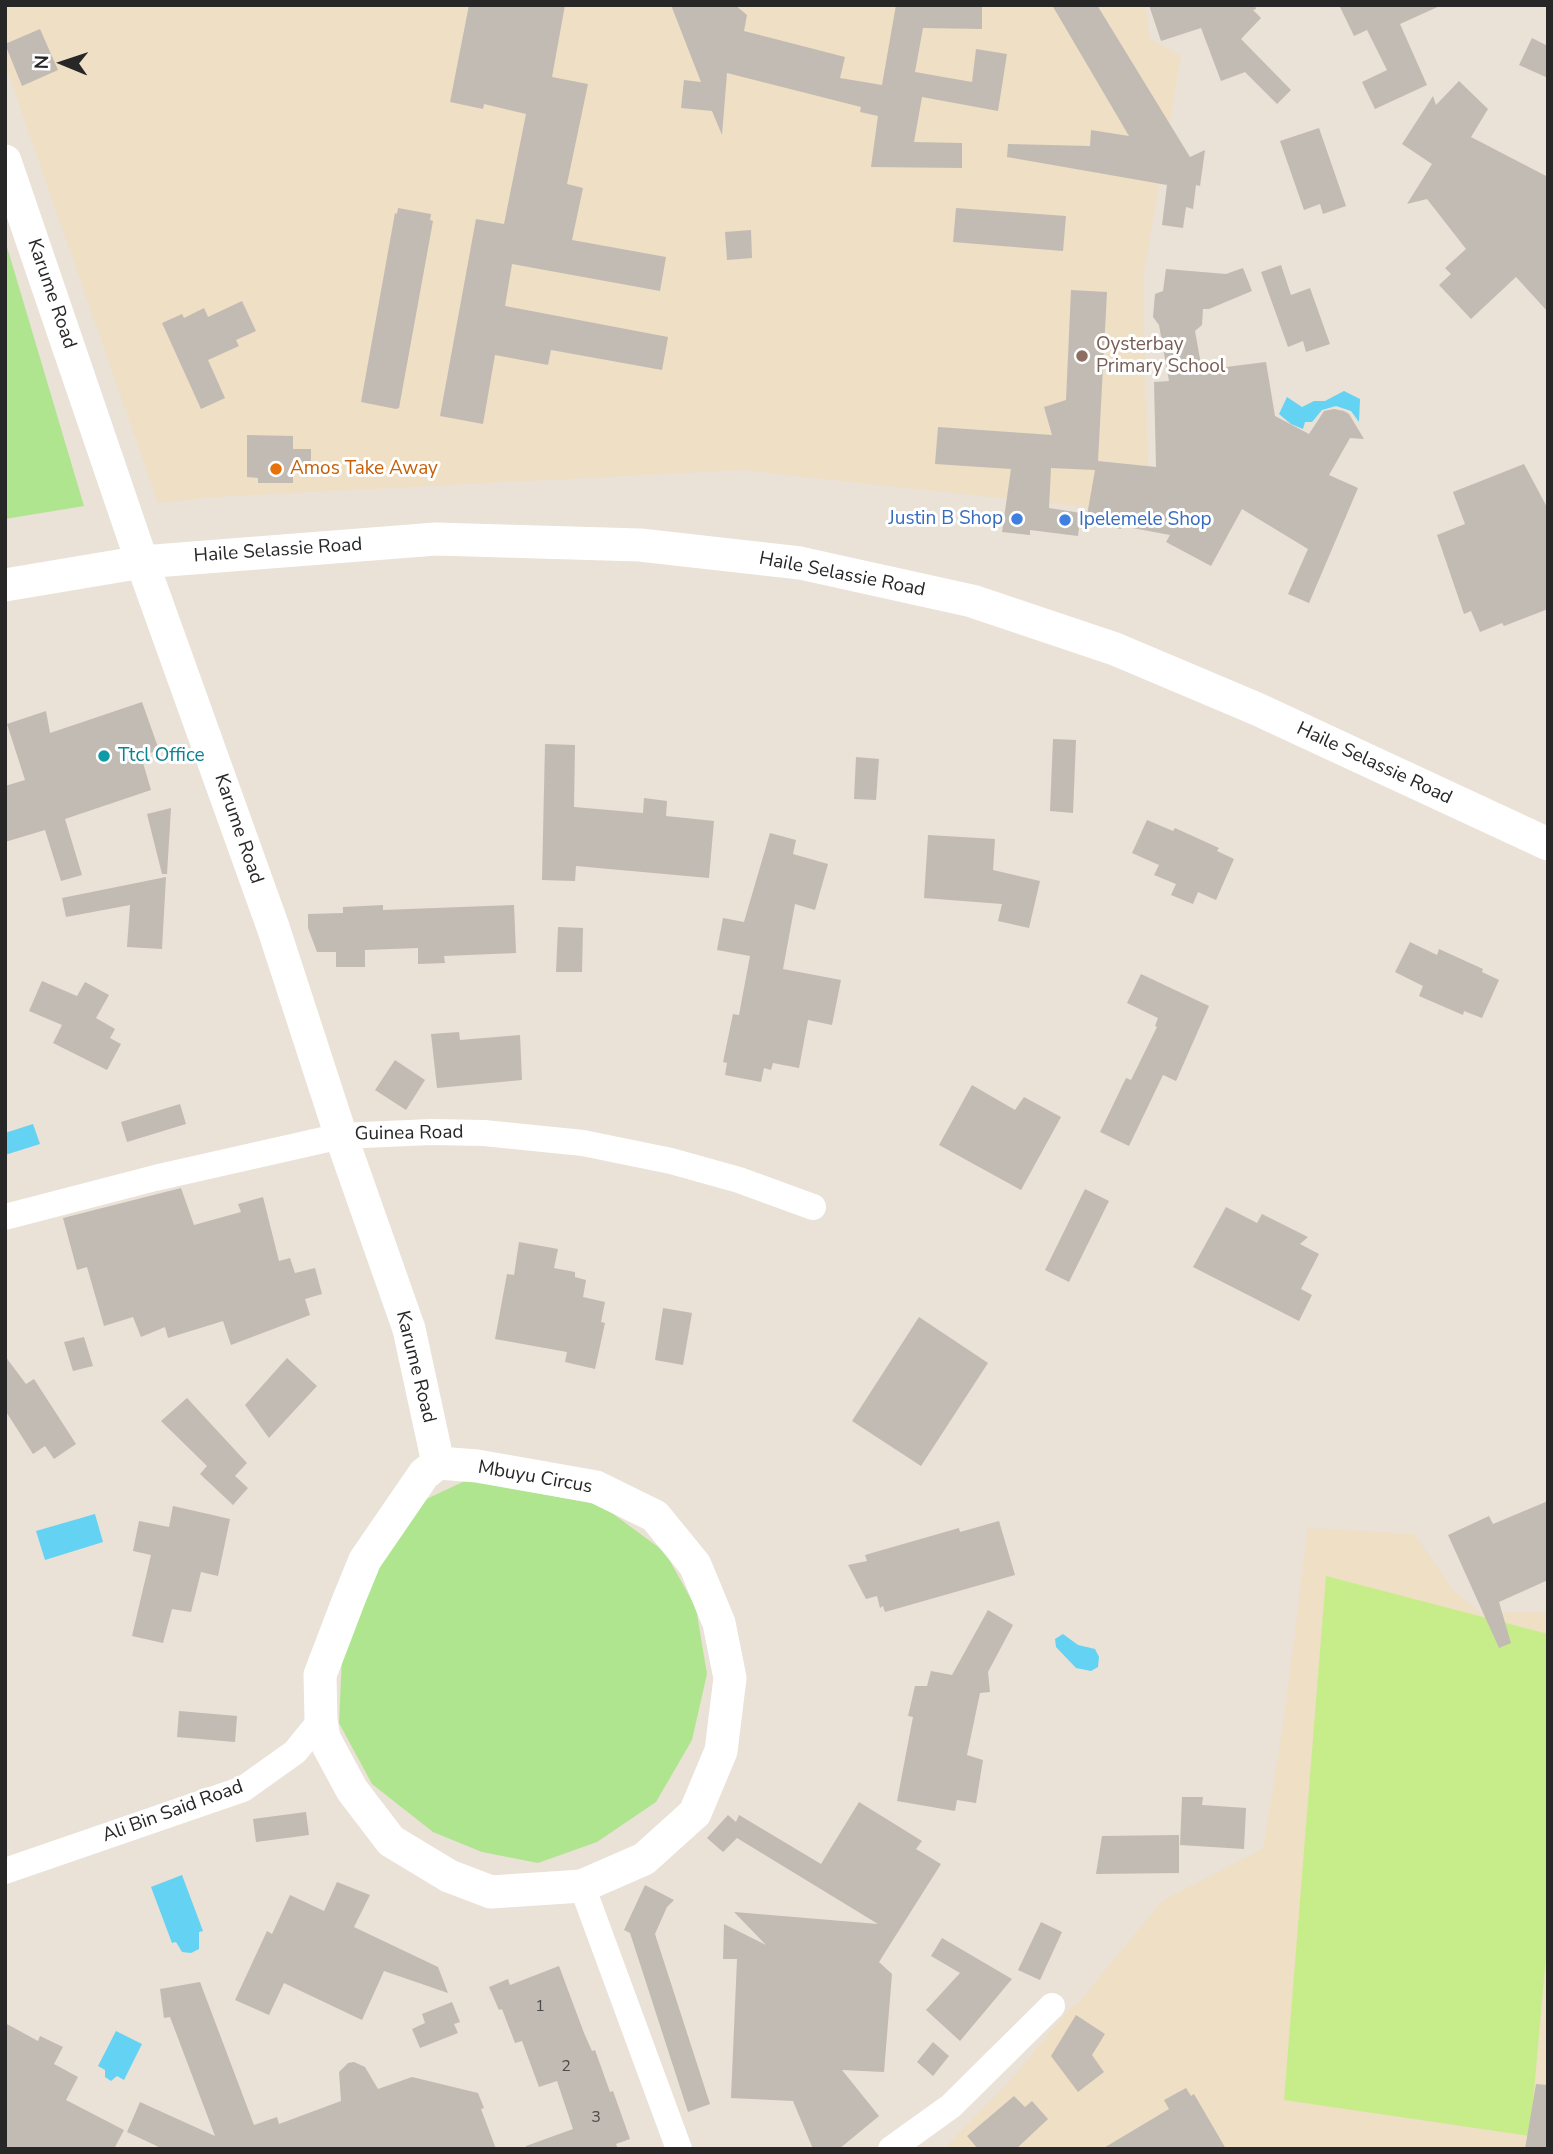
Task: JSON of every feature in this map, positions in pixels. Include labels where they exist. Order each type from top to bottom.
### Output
[{"type":"street","name":"Karume Road","points":[[5,161],[142,562],[273,928],[341,1136],[409,1329],[438,1463]]},
{"type":"street","name":"Haile Selassie Road","points":[[5,585],[142,562],[436,540],[640,545],[800,563],[972,601],[1115,649],[1257,709],[1548,844]]},
{"type":"street","name":"Guinea Road","points":[[5,1217],[155,1178],[341,1136],[395,1132],[484,1133],[583,1143],[671,1161],[739,1180],[813,1207]]},
{"type":"street","name":"Mbuyu Circus","points":[[438,1463],[477,1466],[596,1487],[654,1516],[695,1565],[719,1623],[730,1678],[721,1751],[695,1813],[644,1859],[582,1886],[491,1892],[449,1876],[391,1841],[352,1790],[324,1738],[321,1720],[320,1675],[365,1560],[424,1474],[438,1463]]},
{"type":"street","name":"Ali Bin Said Road","points":[[5,1871],[243,1789],[295,1752],[321,1720]]},
{"type":"street","points":[[582,1886],[679,2149]]},
{"type":"street","points":[[891,2149],[951,2106],[1052,2006]]},
{"type":"shaded area","points":[[5,5],[1145,5],[1150,39],[1181,56],[1143,278],[1149,514],[741,470],[212,497],[158,503],[5,64]]},
{"type":"shaded area","points":[[1308,1528],[1414,1534],[1454,1591],[1480,1613],[1548,1612],[1548,2149],[944,2149],[1010,2081],[1073,2005],[1076,2006],[1162,1901],[1263,1849],[1284,1720]]},
{"type":"green space","points":[[5,240],[84,506],[5,519]]},
{"type":"green space","points":[[467,1480],[601,1505],[665,1552],[696,1608],[707,1674],[692,1740],[656,1802],[597,1842],[538,1863],[482,1852],[433,1832],[372,1784],[339,1723],[342,1658],[367,1585],[418,1503]]},
{"type":"green space","points":[[1326,1576],[1548,1634],[1548,1934],[1530,2136],[1284,2100]]},
{"type":"water","points":[[1344,391],[1360,399],[1359,422],[1351,411],[1336,406],[1322,410],[1312,422],[1305,422],[1303,429],[1291,424],[1279,414],[1287,397],[1302,407],[1314,401],[1325,401]]},
{"type":"water","points":[[33,1124],[40,1144],[5,1155],[5,1133]]},
{"type":"water","points":[[95,1514],[103,1542],[45,1560],[36,1531]]},
{"type":"water","points":[[1063,1634],[1078,1645],[1095,1649],[1099,1657],[1098,1667],[1091,1671],[1076,1668],[1056,1647],[1055,1639]]},
{"type":"water","points":[[182,1875],[203,1931],[199,1932],[199,1949],[191,1953],[182,1952],[176,1942],[172,1943],[151,1887]]},
{"type":"water","points":[[116,2031],[142,2044],[124,2080],[117,2076],[111,2081],[105,2077],[105,2070],[98,2066]]},
{"type":"building","points":[[469,5],[565,5],[552,77],[588,84],[567,184],[583,188],[572,240],[666,257],[660,291],[512,264],[505,306],[668,337],[662,370],[551,350],[548,365],[495,355],[483,424],[440,416],[476,219],[504,224],[526,114],[484,104],[483,109],[450,102]]},
{"type":"building","points":[[671,5],[735,5],[747,15],[744,31],[845,57],[840,78],[882,85],[896,5],[982,5],[982,29],[923,28],[915,72],[972,82],[976,49],[1007,54],[998,111],[922,97],[914,142],[962,143],[962,168],[871,167],[878,116],[860,112],[861,107],[727,73],[722,135],[712,111],[681,108],[684,80],[701,82]]},
{"type":"building","points":[[1052,5],[1097,5],[1190,157],[1205,150],[1200,186],[1196,185],[1193,209],[1186,207],[1183,228],[1162,225],[1167,185],[1007,157],[1008,144],[1090,146],[1091,130],[1129,136]]},
{"type":"building","points":[[1149,5],[1255,5],[1256,9],[1253,10],[1261,18],[1241,39],[1291,90],[1277,104],[1245,72],[1221,81],[1201,28],[1161,41]]},
{"type":"building","points":[[1339,5],[1442,5],[1400,24],[1427,85],[1375,109],[1362,82],[1387,70],[1367,30],[1354,36]]},
{"type":"building","points":[[40,29],[58,70],[22,86],[5,44]]},
{"type":"building","points":[[1532,38],[1548,46],[1548,78],[1519,65]]},
{"type":"building","points":[[1459,81],[1488,109],[1471,137],[1548,177],[1548,312],[1516,277],[1471,319],[1439,285],[1451,274],[1445,268],[1466,249],[1427,199],[1407,204],[1432,164],[1402,144],[1433,96],[1436,105]]},
{"type":"building","points":[[1319,128],[1346,206],[1323,214],[1320,204],[1304,210],[1280,141]]},
{"type":"building","points":[[398,208],[431,214],[430,220],[433,221],[399,408],[396,409],[361,402]]},
{"type":"building","points":[[956,208],[1066,216],[1063,251],[953,242]]},
{"type":"building","points":[[751,230],[752,258],[727,260],[725,232]]},
{"type":"building","points":[[1281,265],[1291,295],[1310,288],[1330,344],[1306,352],[1303,341],[1288,347],[1261,272]]},
{"type":"building","points":[[1243,268],[1252,291],[1203,309],[1202,325],[1195,331],[1202,370],[1266,362],[1275,416],[1309,434],[1324,411],[1344,411],[1349,414],[1364,439],[1350,438],[1329,475],[1358,488],[1309,603],[1288,594],[1308,549],[1242,509],[1211,566],[1166,542],[1170,535],[1122,526],[1121,529],[1086,521],[1095,470],[1051,468],[1049,508],[1081,513],[1078,536],[1030,530],[1030,535],[1002,532],[1011,469],[935,464],[938,427],[1052,435],[1044,407],[1066,400],[1071,290],[1107,292],[1098,461],[1156,467],[1154,382],[1169,381],[1159,325],[1153,317],[1155,294],[1163,291],[1166,269],[1226,274]]},
{"type":"building","points":[[242,301],[256,331],[236,340],[239,346],[208,360],[225,398],[201,409],[162,323],[182,314],[184,318],[204,308],[208,317]]},
{"type":"building","points":[[247,435],[293,436],[293,449],[311,449],[311,473],[293,473],[293,483],[258,483],[258,478],[247,477]]},
{"type":"building","points":[[1524,464],[1548,509],[1548,609],[1480,632],[1471,611],[1464,614],[1437,535],[1465,524],[1453,492]]},
{"type":"building","points":[[142,702],[159,750],[141,756],[151,790],[65,819],[82,875],[61,881],[45,830],[5,842],[5,786],[25,780],[7,724],[46,711],[50,733]]},
{"type":"building","points":[[1053,739],[1076,740],[1073,813],[1050,811]]},
{"type":"building","points":[[545,744],[575,745],[574,807],[643,813],[644,798],[667,801],[666,816],[714,821],[709,878],[576,866],[575,881],[542,880]]},
{"type":"building","points":[[856,757],[879,759],[876,800],[854,799]]},
{"type":"building","points":[[171,808],[167,874],[162,874],[147,814]]},
{"type":"building","points":[[1147,820],[1173,831],[1175,828],[1219,848],[1217,851],[1234,859],[1216,900],[1198,892],[1193,904],[1171,895],[1176,884],[1154,875],[1159,865],[1132,853]]},
{"type":"building","points":[[770,833],[796,840],[793,854],[828,864],[815,910],[795,904],[783,969],[841,980],[832,1025],[808,1020],[799,1068],[773,1063],[771,1070],[764,1068],[761,1082],[725,1075],[727,1063],[723,1062],[733,1014],[739,1015],[750,956],[717,950],[723,918],[744,922]]},
{"type":"building","points":[[928,835],[995,839],[993,870],[1040,881],[1029,928],[998,921],[1002,904],[924,898]]},
{"type":"building","points":[[166,877],[162,949],[127,947],[130,905],[66,917],[62,898]]},
{"type":"building","points":[[383,905],[383,910],[514,905],[516,953],[444,956],[445,963],[418,964],[418,948],[365,950],[365,967],[336,967],[336,952],[317,952],[308,928],[308,914],[343,913],[343,907]]},
{"type":"building","points":[[558,927],[583,928],[582,972],[556,972]]},
{"type":"building","points":[[1410,942],[1437,955],[1439,949],[1483,969],[1482,972],[1499,980],[1482,1018],[1464,1011],[1463,1015],[1419,996],[1423,986],[1395,972]]},
{"type":"building","points":[[1141,974],[1209,1006],[1176,1081],[1163,1075],[1129,1146],[1100,1132],[1126,1078],[1131,1080],[1157,1027],[1158,1018],[1127,1003]]},
{"type":"building","points":[[42,981],[77,996],[85,982],[109,995],[96,1018],[115,1029],[110,1038],[121,1044],[107,1070],[53,1043],[62,1025],[29,1011]]},
{"type":"building","points":[[459,1032],[460,1040],[520,1035],[522,1080],[437,1088],[431,1034]]},
{"type":"building","points":[[395,1060],[425,1080],[406,1110],[375,1090]]},
{"type":"building","points":[[972,1085],[1015,1110],[1024,1097],[1061,1117],[1021,1190],[939,1145]]},
{"type":"building","points":[[180,1104],[186,1124],[127,1142],[121,1122]]},
{"type":"building","points":[[181,1188],[194,1225],[241,1212],[238,1204],[263,1197],[279,1261],[290,1258],[295,1273],[315,1268],[322,1294],[305,1299],[310,1315],[231,1345],[223,1321],[168,1338],[165,1327],[141,1337],[133,1317],[104,1326],[87,1267],[77,1270],[63,1218]]},
{"type":"building","points":[[1085,1189],[1109,1201],[1069,1282],[1045,1270]]},
{"type":"building","points":[[1226,1207],[1257,1223],[1262,1214],[1308,1237],[1300,1244],[1319,1254],[1301,1289],[1312,1295],[1299,1321],[1193,1267]]},
{"type":"building","points":[[519,1242],[558,1249],[554,1268],[575,1272],[575,1277],[586,1280],[583,1297],[605,1302],[601,1322],[605,1323],[595,1369],[565,1362],[567,1352],[495,1339],[507,1274],[514,1275]]},
{"type":"building","points":[[663,1308],[692,1313],[683,1365],[655,1360]]},
{"type":"building","points":[[919,1317],[988,1363],[921,1466],[852,1421]]},
{"type":"building","points":[[84,1337],[93,1366],[73,1371],[64,1342]]},
{"type":"building","points":[[5,1356],[26,1384],[34,1379],[76,1444],[54,1459],[45,1446],[33,1454],[5,1410]]},
{"type":"building","points":[[287,1358],[317,1386],[269,1438],[245,1405]]},
{"type":"building","points":[[187,1398],[247,1463],[235,1476],[248,1488],[233,1505],[200,1474],[207,1466],[161,1421]]},
{"type":"building","points":[[1548,1501],[1548,1580],[1499,1602],[1511,1643],[1499,1648],[1448,1535],[1489,1516],[1493,1524]]},
{"type":"building","points":[[173,1506],[230,1519],[218,1576],[201,1572],[191,1612],[172,1609],[163,1643],[132,1636],[151,1555],[133,1551],[139,1521],[169,1527]]},
{"type":"building","points":[[999,1521],[1015,1575],[885,1612],[883,1606],[880,1608],[877,1596],[866,1599],[848,1565],[867,1561],[865,1555],[959,1528],[960,1532]]},
{"type":"building","points":[[988,1610],[1013,1625],[988,1672],[990,1692],[980,1693],[967,1755],[983,1760],[976,1803],[957,1800],[955,1811],[897,1801],[913,1717],[908,1716],[915,1686],[927,1686],[931,1671],[952,1675]]},
{"type":"building","points":[[179,1711],[237,1716],[235,1742],[177,1737]]},
{"type":"building","points":[[1182,1797],[1203,1797],[1202,1805],[1246,1808],[1244,1849],[1180,1845]]},
{"type":"building","points":[[859,1802],[922,1841],[916,1849],[941,1864],[879,1962],[892,1974],[884,2072],[842,2070],[879,2116],[839,2149],[813,2149],[793,2101],[731,2098],[737,1959],[723,1959],[724,1924],[766,1945],[734,1912],[878,1924],[737,1838],[723,1852],[707,1838],[728,1815],[736,1822],[739,1815],[821,1864]]},
{"type":"building","points":[[306,1812],[309,1835],[256,1842],[253,1819]]},
{"type":"building","points":[[1179,1835],[1179,1873],[1096,1874],[1102,1836]]},
{"type":"building","points":[[337,1882],[370,1895],[354,1927],[438,1967],[448,1993],[384,1971],[362,2020],[284,1983],[269,2015],[235,2000],[267,1931],[272,1934],[290,1895],[324,1911]]},
{"type":"building","points":[[645,1885],[674,1900],[667,1907],[655,1934],[710,2104],[688,2112],[630,1933],[624,1930]]},
{"type":"building","points":[[1041,1922],[1062,1932],[1040,1980],[1018,1970]]},
{"type":"building","points":[[942,1938],[1012,1979],[960,2041],[926,2010],[960,1973],[931,1956]]},
{"type":"building","points":[[559,1966],[584,2033],[592,2051],[595,2050],[610,2092],[613,2091],[630,2139],[616,2144],[618,2149],[526,2149],[526,2146],[573,2129],[557,2081],[539,2087],[522,2041],[515,2043],[502,2009],[499,2010],[489,1987],[508,1979],[510,1985]]},
{"type":"building","points":[[200,1982],[254,2125],[277,2117],[279,2124],[341,2101],[339,2072],[348,2063],[354,2062],[365,2067],[378,2089],[412,2077],[478,2093],[496,2149],[163,2149],[127,2132],[140,2102],[215,2136],[170,2017],[164,2018],[160,1989]]},
{"type":"building","points":[[452,2002],[460,2022],[454,2024],[458,2033],[420,2048],[412,2029],[425,2023],[422,2014]]},
{"type":"building","points":[[1076,2015],[1105,2034],[1092,2055],[1104,2072],[1078,2092],[1051,2056]]},
{"type":"building","points":[[5,2023],[38,2041],[40,2036],[63,2047],[54,2064],[78,2077],[66,2100],[124,2130],[114,2149],[5,2149]]},
{"type":"building","points":[[933,2042],[949,2056],[933,2076],[917,2062]]},
{"type":"building","points":[[1536,2084],[1548,2085],[1548,2149],[1525,2149]]},
{"type":"building","points":[[1186,2088],[1191,2096],[1194,2094],[1226,2149],[1102,2149],[1169,2109],[1164,2100]]},
{"type":"building","points":[[1014,2096],[1025,2107],[1032,2101],[1048,2119],[1016,2149],[978,2149],[967,2136]]},
{"type":"place","name":"Oysterbay Primary School","points":[[1082,356]]},
{"type":"place","name":"Amos Take Away","points":[[276,469]]},
{"type":"place","name":"Justin B Shop","points":[[1017,519]]},
{"type":"place","name":"Ipelemele Shop","points":[[1065,520]]},
{"type":"place","name":"Ttcl Office","points":[[104,756]]}]
